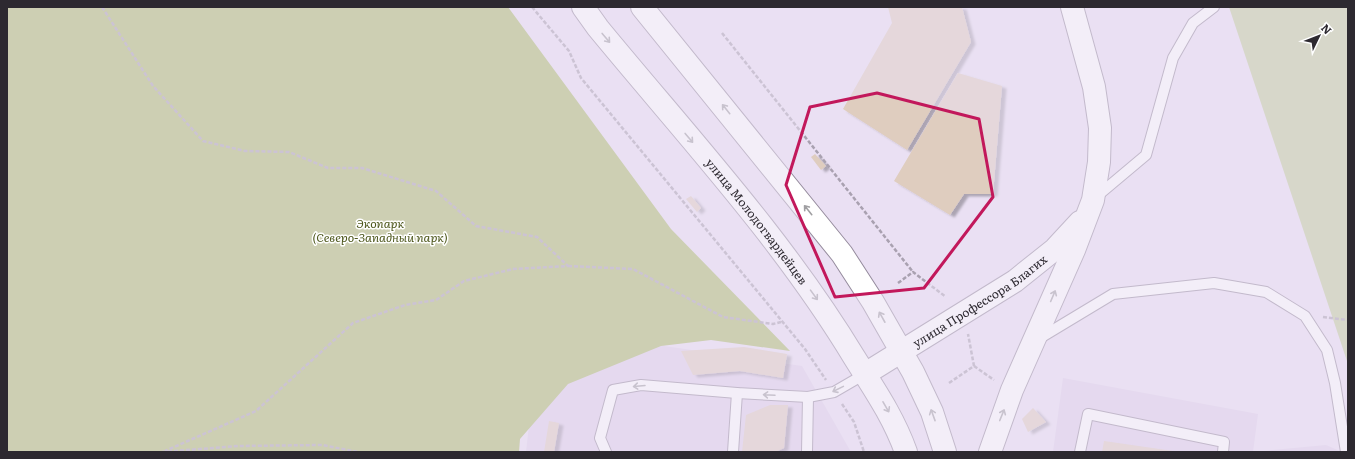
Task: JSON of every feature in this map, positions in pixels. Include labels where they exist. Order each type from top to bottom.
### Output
[{"type":"main road","name":"улица Молодогвардейцев","points":[[583,7],[598,28],[782,251],[837,328],[887,407],[906,452]]},
{"type":"main road","points":[[642,7],[828,235],[873,302],[901,351],[923,392],[945,452]]},
{"type":"main road","points":[[990,452],[1012,390],[1074,250],[1089,209],[1099,162],[1100,128],[1094,87],[1072,7]]},
{"type":"main road","name":"улица Профессора Благих","points":[[865,374],[1014,281],[1054,249],[1089,209]]},
{"type":"lane","points":[[1089,209],[1146,155],[1173,58],[1193,23],[1214,7]]},
{"type":"lane","points":[[1035,341],[1114,294],[1214,283],[1266,292],[1305,316],[1327,350],[1335,383],[1346,452]]},
{"type":"lane","points":[[606,452],[600,438],[613,390],[641,385],[808,397],[834,392],[865,374]]},
{"type":"lane","points":[[733,452],[737,393]]},
{"type":"lane","points":[[807,452],[808,397]]},
{"type":"lane","points":[[1080,452],[1088,414],[1224,442],[1223,452]]},
{"type":"path","points":[[102,7],[153,86],[203,141],[245,151],[289,152],[328,168],[362,168],[436,191],[476,226],[537,237],[568,266]]},
{"type":"path","points":[[532,7],[569,51],[581,78],[781,322],[805,349],[854,422],[864,452]]},
{"type":"path","points":[[722,33],[913,272],[946,297]]},
{"type":"path","points":[[163,452],[256,411],[353,323],[405,305],[436,300],[464,281],[512,270],[568,266],[633,270],[723,317],[773,324],[781,322]]},
{"type":"path","points":[[898,283],[913,272]]},
{"type":"path","points":[[1305,316],[1348,320]]},
{"type":"path","points":[[967,327],[974,366],[997,382]]},
{"type":"path","points":[[948,383],[974,366]]},
{"type":"path","points":[[163,452],[238,446],[322,445],[358,452]]},
{"type":"highlighted area","points":[[877,93],[979,119],[993,197],[924,288],[835,297],[786,185],[810,107]]},
{"type":"shaded area","points":[[540,328],[802,366],[851,452],[526,452]]},
{"type":"shaded area","points":[[1063,378],[1258,414],[1253,452],[1053,452]]},
{"type":"shaded area","points":[[1326,445],[1342,452],[1253,452]]},
{"type":"green space","name":"Экопарк (Северо-Западный парк)","points":[[7,7],[508,7],[671,229],[790,351],[711,340],[661,346],[568,384],[520,439],[519,452],[7,452]]},
{"type":"green space","points":[[1229,7],[1348,7],[1348,364]]},
{"type":"building","points":[[888,7],[962,7],[971,42],[907,150],[843,109],[892,23]]},
{"type":"building","points":[[958,73],[1002,86],[993,194],[964,194],[950,215],[894,181]]},
{"type":"building","points":[[815,154],[826,166],[821,170],[811,157]]},
{"type":"building","points":[[691,196],[701,208],[697,212],[686,199]]},
{"type":"building","points":[[744,347],[787,354],[783,378],[740,371],[693,375],[681,351]]},
{"type":"building","points":[[770,405],[788,405],[784,448],[775,452],[742,452],[746,415]]},
{"type":"building","points":[[1033,408],[1046,422],[1028,432],[1022,419]]},
{"type":"building","points":[[549,421],[559,423],[554,452],[544,452]]},
{"type":"building","points":[[1104,441],[1173,451],[1173,452],[1102,452]]}]
